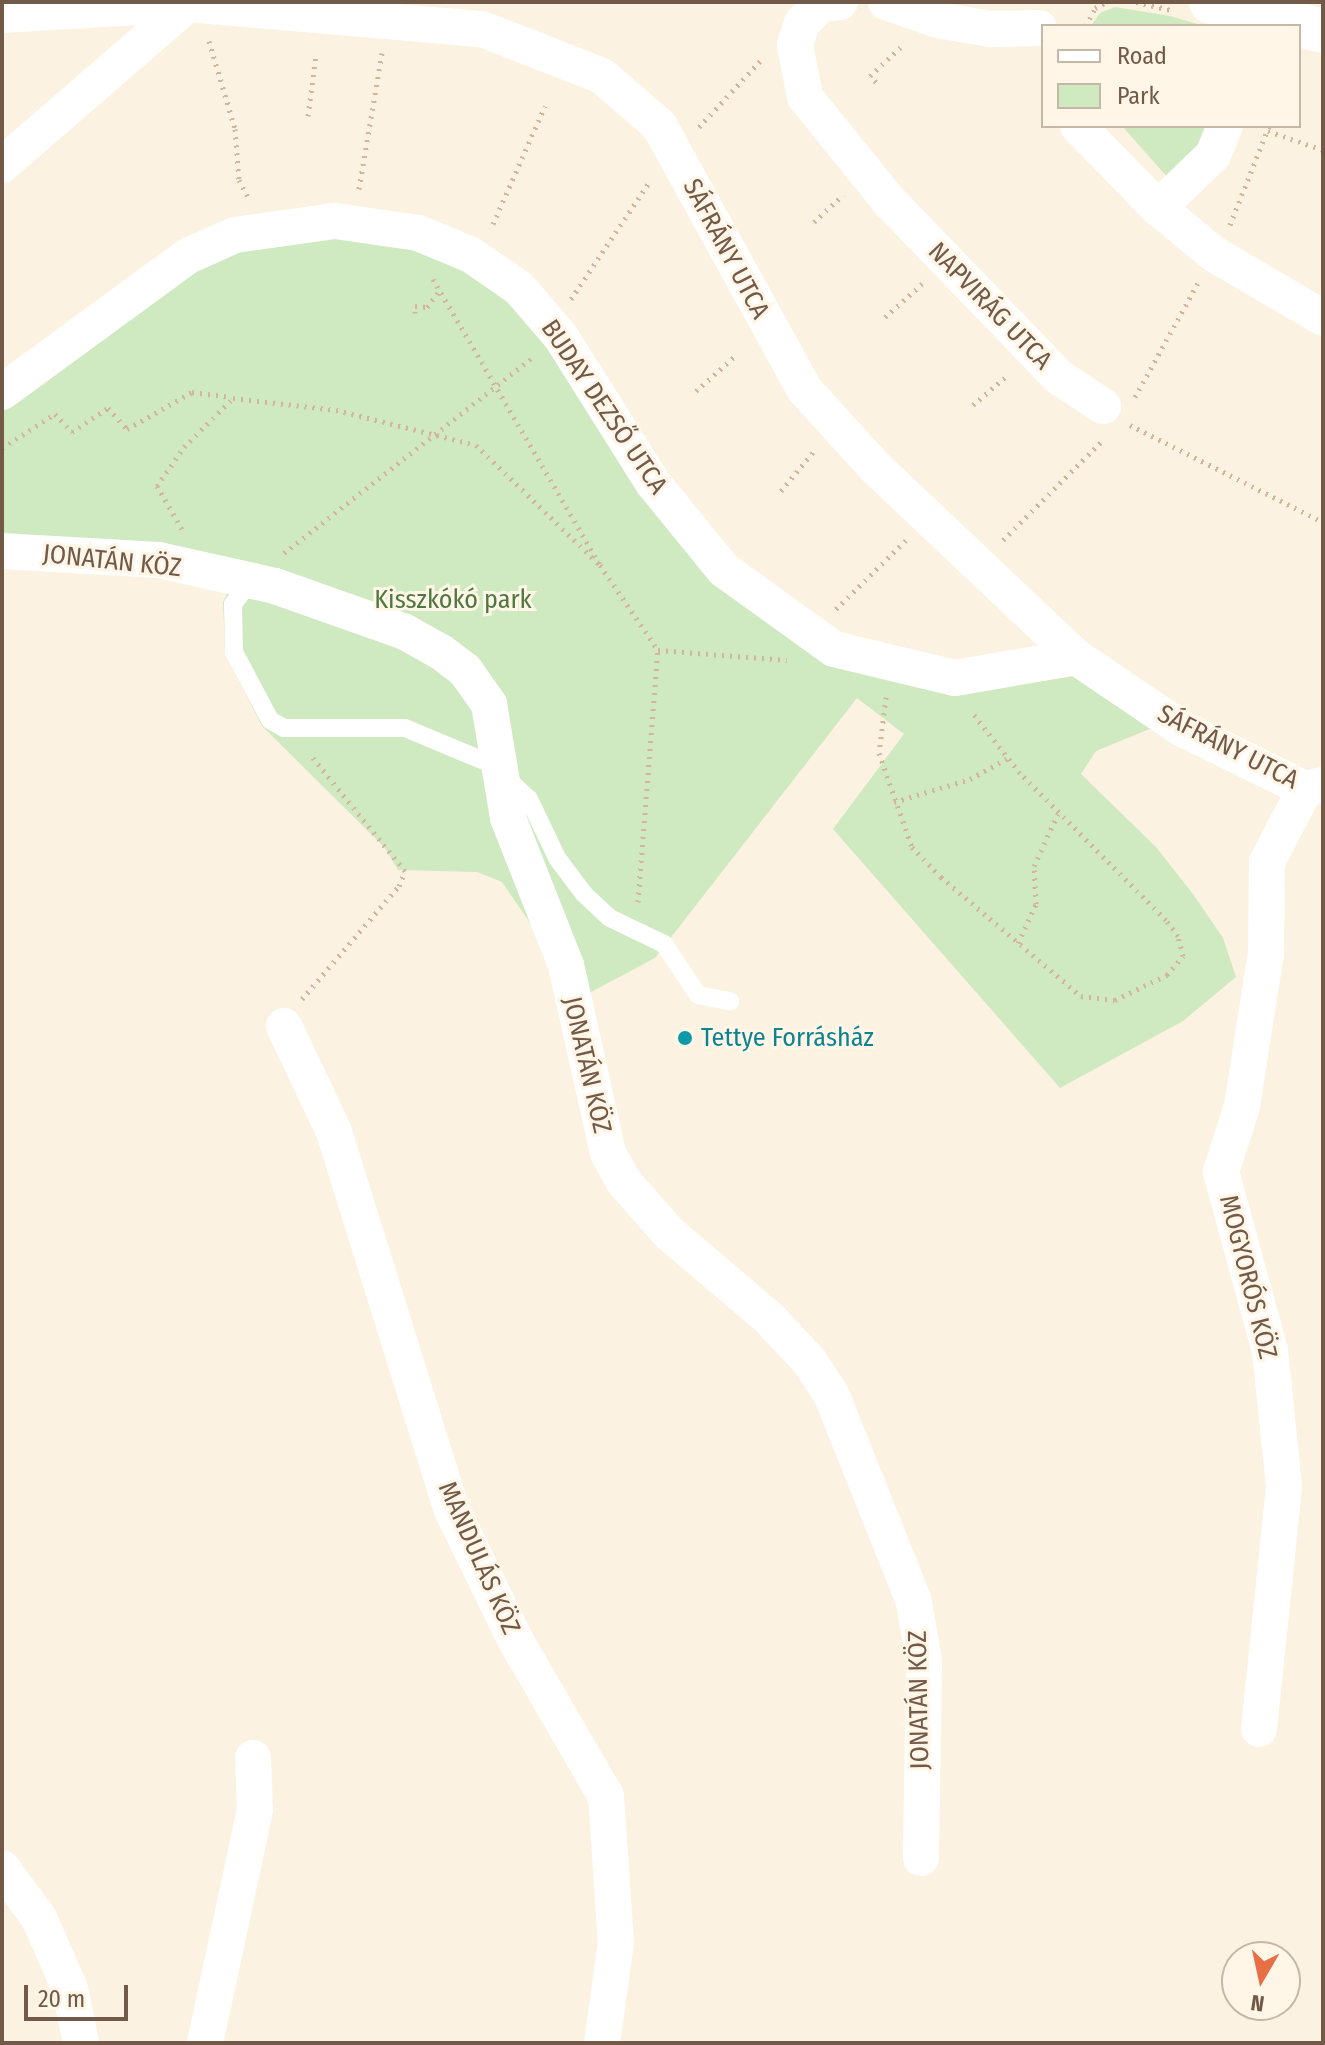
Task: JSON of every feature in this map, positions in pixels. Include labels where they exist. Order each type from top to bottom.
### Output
[{"type":"street","name":"NAPVIRÁG UTCA","points":[[840,2],[821,4],[802,23],[795,45],[805,97],[889,201],[1059,377],[1103,406]]},
{"type":"street","points":[[886,2],[931,18],[990,29],[1041,25]]},
{"type":"street","points":[[2,165],[188,4]]},
{"type":"street","name":"SÁFRÁNY UTCA","points":[[2,15],[188,4],[482,29],[602,76],[659,125],[804,389],[874,466],[1076,657],[1181,728],[1314,787]]},
{"type":"street","points":[[1233,13],[1288,24]]},
{"type":"street","points":[[1301,27],[1323,31]]},
{"type":"street","points":[[1080,128],[1158,208],[1214,254],[1323,318]]},
{"type":"street","points":[[1158,208],[1213,155],[1224,128]]},
{"type":"street","name":"BUDAY DEZSŐ UTCA","points":[[2,392],[188,256],[235,235],[265,229],[353,223],[412,232],[471,255],[519,288],[561,337],[653,483],[724,570],[823,641],[892,664],[955,678],[1076,657]]},
{"type":"street","name":"JONATÁN KÖZ","points":[[2,551],[159,560],[234,577],[405,632],[465,670],[489,704],[516,841],[566,965],[608,1153],[624,1182],[669,1233],[769,1318],[810,1362],[831,1394],[897,1559],[922,1637],[921,1858]]},
{"type":"street","name":"MOGYORÓS KÖZ","points":[[1259,1729],[1284,1486],[1270,1351],[1221,1172],[1242,1106],[1266,953],[1267,862],[1314,787]]},
{"type":"street","name":"MANDULÁS KÖZ","points":[[291,1016],[334,1132],[451,1508],[516,1641],[606,1796],[616,1942],[602,2043]]},
{"type":"street","points":[[205,2043],[255,1810],[253,1758]]},
{"type":"street","points":[[2,1868],[39,1918],[70,1989],[81,2043]]},
{"type":"lane","points":[[234,577],[234,652],[270,720],[284,728],[300,729],[405,728],[501,771],[517,783],[529,799],[557,858],[584,894],[610,918],[664,944],[698,995],[730,1001]]},
{"type":"path","points":[[1087,24],[1095,8],[1107,2]]},
{"type":"path","points":[[188,4],[216,51],[235,129],[239,180],[265,229]]},
{"type":"path","points":[[876,82],[870,76],[931,18]]},
{"type":"path","points":[[353,223],[388,21]]},
{"type":"path","points":[[308,116],[316,55]]},
{"type":"path","points":[[493,224],[545,106]]},
{"type":"path","points":[[1268,131],[1323,150]]},
{"type":"path","points":[[814,222],[844,195]]},
{"type":"path","points":[[412,232],[412,252],[441,289],[600,565],[658,650],[635,931]]},
{"type":"path","points":[[885,317],[923,283]]},
{"type":"path","points":[[415,313],[415,306],[427,307],[441,289]]},
{"type":"path","points":[[233,398],[184,447],[157,486],[176,522],[234,577],[561,337]]},
{"type":"path","points":[[696,391],[735,356]]},
{"type":"path","points":[[973,405],[1010,373]]},
{"type":"path","points":[[2,448],[55,414],[72,432],[108,408],[127,429],[192,392],[336,410],[476,445],[600,565]]},
{"type":"path","points":[[1103,406],[1138,430],[1323,522]]},
{"type":"path","points":[[781,491],[815,450]]},
{"type":"path","points":[[658,650],[780,661],[829,655],[823,641],[929,517]]},
{"type":"path","points":[[892,664],[879,753],[912,847],[1081,996],[1115,1000],[1144,990],[1167,975],[1183,956],[1178,936],[1166,920],[1058,814],[1008,758],[974,717],[955,678]]},
{"type":"path","points":[[291,1016],[399,886],[405,871],[317,765],[300,729]]},
{"type":"path","points":[[894,802],[970,779],[1008,758]]},
{"type":"path","points":[[1018,943],[1036,904],[1034,866],[1058,814]]},
{"type":"green space","points":[[1115,7],[1197,24],[1092,24],[1100,13]]},
{"type":"green space","points":[[1124,128],[1221,128],[1177,188]]},
{"type":"green space","name":"Kisszkókó park","points":[[380,235],[508,290],[775,620],[996,688],[1074,676],[1152,728],[1096,751],[1081,774],[1156,847],[1193,894],[1223,938],[1236,977],[1183,1021],[1060,1088],[833,829],[904,734],[857,698],[655,958],[591,992],[571,983],[502,882],[477,872],[398,870],[385,848],[262,726],[225,653],[223,602],[229,590],[158,573],[2,565],[2,403],[192,266],[246,244]]},
{"type":"place","name":"Tettye Forrásház","points":[[685,1038]]}]
